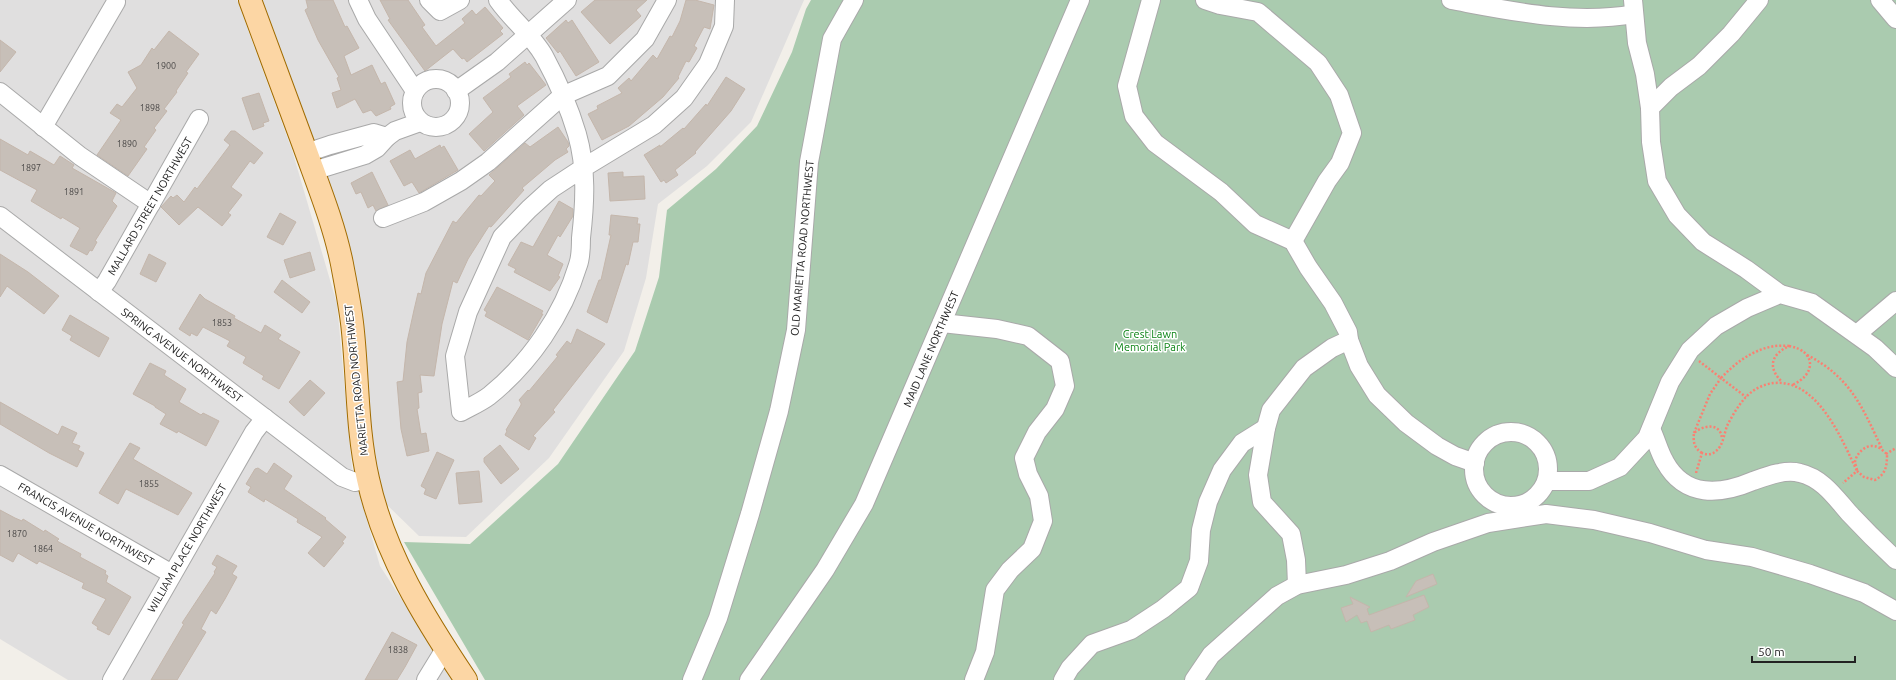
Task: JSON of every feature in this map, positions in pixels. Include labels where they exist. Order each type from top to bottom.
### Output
[{"type":"main road","name":"MARIETTA ROAD NORTHWEST","points":[[250,0],[324,200],[341,262],[353,329],[361,439],[368,479],[379,520],[396,561],[445,649],[466,680]]},
{"type":"street","points":[[358,0],[367,20],[415,91]]},
{"type":"street","points":[[429,0],[440,11],[460,0]]},
{"type":"street","points":[[498,0],[543,55],[562,96],[577,135],[583,168],[586,198],[579,264],[561,308],[539,344],[512,376],[488,397],[461,412],[455,356],[468,312],[502,237],[528,209],[551,189],[583,168],[654,125],[684,98],[708,64],[724,26],[725,0]]},
{"type":"street","points":[[456,91],[497,62],[567,0]]},
{"type":"street","points":[[383,218],[424,202],[461,181],[488,162],[562,96],[608,76],[645,39],[667,0]]},
{"type":"street","name":"OLD MARIETTA ROAD NORTHWEST","points":[[692,680],[718,618],[779,412],[796,330],[809,162],[832,39],[854,0]]},
{"type":"street","name":"MAID LANE NORTHWEST","points":[[749,680],[825,570],[864,504],[1080,0]]},
{"type":"street","points":[[1151,0],[1127,86],[1134,116],[1155,143],[1221,192],[1255,224],[1293,241],[1308,267],[1333,303],[1348,332],[1349,340],[1359,366],[1377,395],[1406,423],[1437,446],[1455,456],[1475,463]]},
{"type":"street","points":[[1205,0],[1220,5],[1258,12],[1318,63],[1339,95],[1352,133],[1340,163],[1327,181],[1293,241]]},
{"type":"street","points":[[1451,0],[1511,11],[1560,17],[1610,19],[1633,7],[1637,43],[1645,74],[1650,108],[1651,142],[1657,181],[1677,215],[1703,242],[1746,269],[1780,294],[1812,303],[1857,334],[1875,348],[1896,368]]},
{"type":"street","points":[[1650,108],[1671,87],[1698,66],[1731,34],[1758,0]]},
{"type":"street","points":[[1880,0],[1896,20]]},
{"type":"street","points":[[43,127],[116,2]]},
{"type":"street","points":[[433,80],[442,80],[456,91],[460,99],[460,108],[456,117],[449,123],[439,127],[428,126],[420,122],[412,108],[412,99],[415,91],[424,83],[433,80]]},
{"type":"street","points":[[0,92],[80,156],[151,204]]},
{"type":"street","name":"MALLARD STREET NORTHWEST","points":[[99,292],[107,281],[199,119]]},
{"type":"street","points":[[310,162],[365,155],[377,148],[387,136],[420,122]]},
{"type":"street","name":"SPRING AVENUE NORTHWEST","points":[[0,216],[342,477],[355,482],[368,479]]},
{"type":"street","points":[[1547,481],[1589,481],[1620,466],[1646,438],[1670,382],[1690,350],[1716,326],[1747,308],[1780,294]]},
{"type":"street","points":[[1857,334],[1896,301]]},
{"type":"street","points":[[942,323],[997,329],[1028,336],[1060,361],[1065,386],[1055,409],[1037,432],[1024,458],[1028,474],[1039,496],[1043,520],[1032,549],[1010,570],[995,590],[985,652],[974,680]]},
{"type":"street","points":[[1297,585],[1296,560],[1291,534],[1262,502],[1258,475],[1266,428],[1271,410],[1304,368],[1332,348],[1349,340]]},
{"type":"street","name":"WILLIAM PLACE NORTHWEST","points":[[112,680],[254,432],[265,418]]},
{"type":"street","points":[[1063,680],[1070,668],[1092,644],[1131,630],[1163,609],[1189,588],[1199,561],[1201,530],[1208,502],[1222,470],[1242,443],[1266,428]]},
{"type":"street","points":[[1651,428],[1665,462],[1678,478],[1692,487],[1700,490],[1723,491],[1783,472],[1800,473],[1816,480],[1831,491],[1849,513],[1896,560]]},
{"type":"street","points":[[1515,432],[1527,436],[1543,450],[1548,468],[1547,481],[1536,497],[1522,504],[1509,506],[1494,502],[1484,494],[1476,479],[1475,463],[1479,451],[1487,441],[1496,435],[1515,432]]},
{"type":"street","name":"FRANCIS AVENUE NORTHWEST","points":[[0,475],[172,574]]},
{"type":"street","points":[[1194,680],[1211,655],[1276,596],[1297,585],[1346,575],[1376,566],[1434,542],[1488,524],[1546,514],[1594,520],[1650,533],[1706,550],[1752,557],[1810,574],[1864,594],[1896,611]]},
{"type":"street","points":[[426,680],[445,649]]},
{"type":"path","points":[[1782,382],[1760,387],[1746,397],[1733,415],[1722,442],[1716,452],[1708,455],[1696,449],[1693,441],[1694,433],[1708,400],[1721,378],[1730,369],[1759,350],[1774,346],[1789,346],[1801,350],[1830,368],[1841,377],[1850,388],[1863,409],[1886,454],[1886,470],[1881,477],[1875,480],[1864,477],[1857,471],[1827,414],[1817,401],[1792,385],[1782,382],[1776,376],[1773,368],[1773,362],[1777,354],[1789,346]]},
{"type":"path","points":[[1792,385],[1804,380],[1808,374],[1810,368],[1807,355]]},
{"type":"path","points":[[1698,360],[1746,397]]},
{"type":"path","points":[[1694,433],[1701,427],[1709,426],[1717,429],[1722,435],[1722,442]]},
{"type":"path","points":[[1857,471],[1855,461],[1859,453],[1864,448],[1873,446],[1883,450]]},
{"type":"path","points":[[1886,454],[1896,448]]},
{"type":"path","points":[[1697,469],[1702,453]]},
{"type":"path","points":[[1844,481],[1857,471]]},
{"type":"shaded area","points":[[0,0],[237,0],[292,150],[337,304],[352,468],[380,566],[454,680],[68,680],[0,639]]},
{"type":"shaded area","points":[[258,0],[804,0],[751,122],[707,166],[658,204],[646,278],[624,351],[549,458],[466,537],[419,536],[383,501],[367,439],[360,337]]},
{"type":"green space","name":"Crest Lawn Memorial Park","points":[[811,0],[1896,0],[1896,680],[485,680],[404,542],[470,544],[558,464],[635,351],[659,277],[667,210],[716,169],[757,126],[792,52],[806,9]]},
{"type":"building","points":[[306,0],[333,0],[345,27],[347,26],[359,48],[344,56],[351,75],[372,65],[381,84],[385,82],[395,104],[390,107],[391,109],[376,116],[371,110],[363,113],[355,99],[337,108],[332,93],[341,90],[337,78],[339,77],[318,40],[305,10],[308,8]]},
{"type":"building","points":[[380,0],[408,0],[425,25],[422,27],[436,46],[465,23],[462,19],[472,10],[476,15],[485,7],[503,28],[500,31],[503,34],[467,62],[464,58],[462,59],[453,49],[425,71],[388,20],[390,19]]},
{"type":"building","points":[[595,0],[647,0],[636,10],[641,16],[610,44],[581,12]]},
{"type":"building","points":[[686,0],[695,0],[714,5],[710,29],[704,27],[694,46],[697,48],[689,62],[686,61],[678,77],[679,78],[663,97],[629,126],[602,140],[588,114],[598,109],[597,106],[622,93],[618,88],[629,78],[631,81],[653,55],[657,59],[670,36],[672,37],[680,21]]},
{"type":"building","points":[[566,20],[568,23],[572,20],[599,62],[576,76],[560,51],[558,53],[546,38]]},
{"type":"building","points":[[169,31],[199,54],[186,72],[188,73],[176,91],[177,92],[164,109],[167,111],[154,128],[156,130],[144,147],[147,149],[128,176],[97,155],[121,120],[110,113],[117,104],[122,107],[137,88],[128,72],[141,65],[152,48],[154,50]]},
{"type":"building","points":[[0,40],[16,52],[0,72]]},
{"type":"building","points":[[525,62],[527,65],[529,63],[546,85],[517,106],[524,115],[484,151],[469,134],[493,112],[483,98],[511,77],[509,74]]},
{"type":"building","points":[[726,77],[745,89],[731,111],[695,152],[696,153],[675,170],[678,175],[666,183],[664,180],[661,182],[644,155],[660,145],[660,147],[683,128],[684,129],[706,104],[707,106]]},
{"type":"building","points":[[259,93],[269,121],[263,123],[264,126],[253,130],[242,98]]},
{"type":"building","points":[[558,127],[568,142],[569,146],[566,149],[568,152],[555,160],[522,188],[524,190],[491,227],[489,226],[468,259],[457,283],[453,281],[442,324],[434,376],[420,375],[422,392],[418,393],[419,408],[417,409],[421,434],[426,433],[429,451],[407,456],[401,429],[397,382],[403,381],[407,342],[418,293],[421,294],[426,273],[453,221],[456,223],[479,195],[481,196],[495,181],[489,175],[525,143],[530,147]]},
{"type":"building","points":[[231,131],[235,131],[263,153],[254,164],[250,161],[231,187],[242,195],[228,213],[231,215],[222,226],[198,207],[179,225],[161,207],[171,196],[173,198],[177,195],[184,202],[195,187],[197,189],[230,145],[224,140]]},
{"type":"building","points":[[0,139],[28,155],[30,151],[54,165],[60,156],[74,165],[72,168],[116,193],[112,201],[117,206],[95,241],[97,242],[92,251],[90,250],[87,255],[70,246],[80,228],[62,217],[61,219],[31,201],[37,190],[0,170]]},
{"type":"building","points":[[440,145],[441,148],[444,146],[458,170],[419,193],[412,182],[404,186],[390,161],[410,150],[415,159]]},
{"type":"building","points":[[372,172],[388,205],[376,211],[373,205],[368,208],[361,192],[356,194],[351,183]]},
{"type":"building","points":[[623,172],[623,177],[644,176],[645,199],[610,201],[608,173]]},
{"type":"building","points":[[559,201],[573,209],[573,216],[560,237],[558,235],[547,255],[563,264],[558,276],[560,277],[550,291],[514,272],[516,269],[508,265],[521,242],[533,247]]},
{"type":"building","points":[[280,213],[296,222],[283,245],[267,237]]},
{"type":"building","points":[[611,215],[638,218],[637,224],[640,224],[638,242],[633,242],[628,265],[626,264],[607,323],[587,312],[599,280],[601,280],[611,235],[609,235]]},
{"type":"building","points":[[310,252],[315,270],[290,278],[284,260]]},
{"type":"building","points":[[0,254],[28,272],[59,296],[44,314],[7,286],[0,297]]},
{"type":"building","points":[[149,254],[166,263],[156,282],[140,274]]},
{"type":"building","points":[[282,280],[310,302],[302,313],[274,292]]},
{"type":"building","points":[[497,287],[543,311],[541,314],[543,314],[528,340],[485,316],[487,312],[484,310]]},
{"type":"building","points":[[200,294],[205,299],[235,316],[234,318],[261,333],[265,325],[281,335],[278,339],[300,352],[279,389],[262,379],[264,376],[243,363],[246,357],[227,346],[230,341],[203,327],[197,336],[191,333],[190,336],[179,329]]},
{"type":"building","points":[[70,315],[109,338],[99,357],[70,340],[72,336],[62,330]]},
{"type":"building","points":[[577,329],[605,344],[553,410],[555,412],[533,436],[536,438],[529,450],[505,435],[506,430],[521,405],[519,400],[528,390],[529,391],[558,356],[556,355],[567,341],[571,344]]},
{"type":"building","points":[[150,363],[166,371],[164,375],[186,389],[179,402],[201,415],[203,413],[219,421],[206,446],[178,431],[177,433],[160,424],[166,414],[133,394]]},
{"type":"building","points":[[310,380],[325,393],[304,416],[289,402]]},
{"type":"building","points":[[0,402],[58,435],[62,426],[77,433],[72,443],[80,446],[78,450],[84,453],[77,467],[49,453],[0,424]]},
{"type":"building","points":[[130,443],[140,448],[133,459],[192,493],[178,515],[126,489],[118,504],[99,493]]},
{"type":"building","points":[[500,445],[519,469],[501,484],[484,462],[484,458]]},
{"type":"building","points":[[437,452],[454,460],[436,499],[424,494],[426,489],[421,486]]},
{"type":"building","points":[[274,463],[292,476],[284,489],[326,518],[325,519],[346,537],[342,542],[344,543],[324,567],[308,553],[322,537],[297,522],[298,519],[265,499],[264,502],[248,492],[251,487],[246,484],[255,469],[258,468],[267,474]]},
{"type":"building","points":[[479,471],[482,502],[459,504],[456,473]]},
{"type":"building","points":[[0,510],[22,521],[23,519],[59,539],[57,541],[81,554],[80,557],[106,571],[105,574],[108,576],[106,582],[131,597],[109,635],[97,629],[98,627],[92,623],[106,599],[82,588],[84,583],[39,561],[37,564],[18,553],[13,562],[0,555]]},
{"type":"building","points":[[217,555],[237,566],[232,574],[237,577],[216,614],[211,610],[201,629],[206,632],[177,680],[151,680],[184,624],[182,623],[215,573],[214,572],[217,567],[212,564]]},
{"type":"building","points":[[1433,574],[1437,584],[1406,597],[1416,581]]},
{"type":"building","points":[[1424,595],[1429,607],[1413,615],[1415,620],[1391,629],[1389,625],[1371,632],[1367,621],[1361,623],[1357,615],[1346,622],[1341,608],[1353,604],[1350,597],[1370,607],[1367,609],[1369,615]]},
{"type":"building","points":[[392,632],[417,645],[405,667],[397,680],[365,680]]}]
